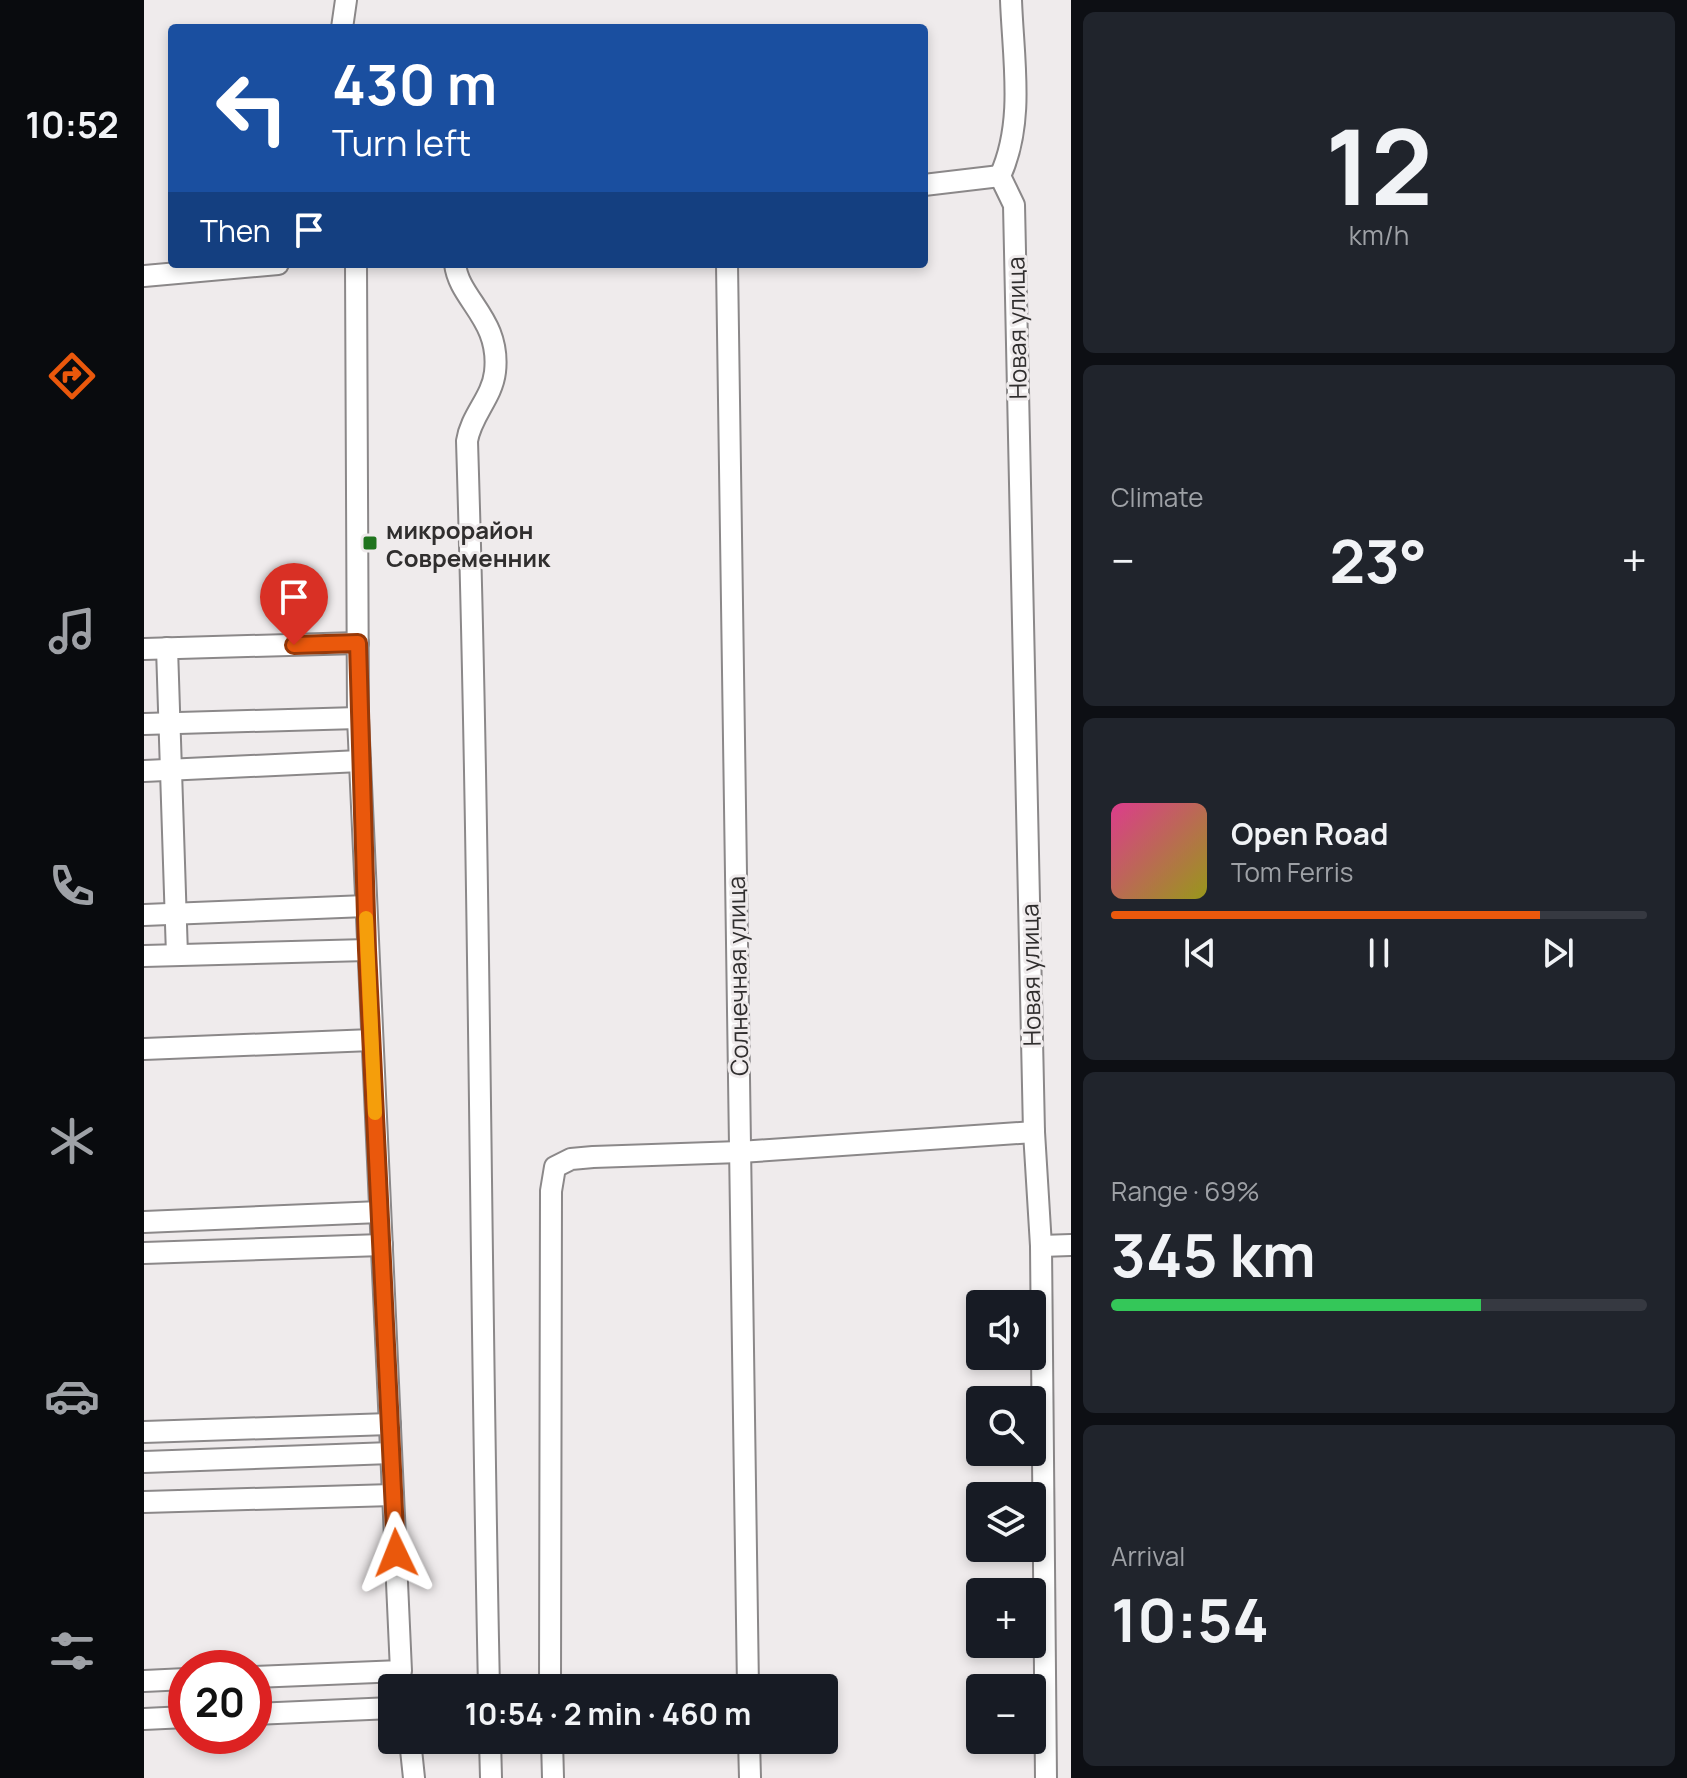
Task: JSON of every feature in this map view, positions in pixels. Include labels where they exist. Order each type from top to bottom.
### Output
[{"type":"street","points":[[343,24],[346,0]]},
{"type":"street","points":[[928,185],[1000,176],[1012,151],[1016,104],[1011,0]]},
{"type":"street","name":"Новая улица","points":[[1000,176],[1014,205],[1034,1132],[1041,1246],[1046,1778]]},
{"type":"street","points":[[144,276],[233,268]]},
{"type":"street","points":[[356,268],[358,718],[401,1674]]},
{"type":"street","points":[[455,268],[483,315],[495,348],[491,392],[474,418],[467,441],[478,799],[478,1044],[489,1674]]},
{"type":"street","name":"Солнечная улица","points":[[727,268],[748,1674]]},
{"type":"street","points":[[144,649],[358,643]]},
{"type":"street","points":[[167,648],[177,955]]},
{"type":"street","points":[[144,724],[358,718]]},
{"type":"street","points":[[144,771],[360,761]]},
{"type":"street","points":[[144,915],[366,906]]},
{"type":"street","points":[[144,956],[367,950]]},
{"type":"street","points":[[144,1049],[372,1040]]},
{"type":"street","points":[[550,1674],[551,1191],[555,1167],[571,1159],[593,1157],[740,1152],[1034,1132]]},
{"type":"street","points":[[144,1222],[380,1212]]},
{"type":"street","points":[[144,1253],[382,1245]]},
{"type":"street","points":[[1041,1246],[1071,1245]]},
{"type":"street","points":[[144,1432],[390,1424]]},
{"type":"street","points":[[144,1462],[391,1453]]},
{"type":"street","points":[[144,1502],[393,1495]]},
{"type":"street","points":[[272,1677],[378,1680]]},
{"type":"street","points":[[144,1681],[168,1680]]},
{"type":"street","points":[[272,1713],[378,1709]]},
{"type":"street","points":[[144,1719],[168,1718]]},
{"type":"street","points":[[411,1754],[414,1778]]},
{"type":"street","points":[[490,1754],[491,1778]]},
{"type":"street","points":[[552,1754],[553,1778]]},
{"type":"street","points":[[749,1754],[750,1778]]},
{"type":"slow traffic","points":[[366,918],[375,1113]]},
{"type":"place","name":"микрорайон Современник","points":[[370,543]]},
{"type":"route","points":[[294,645],[358,643],[367,950],[396,1553]]}]
